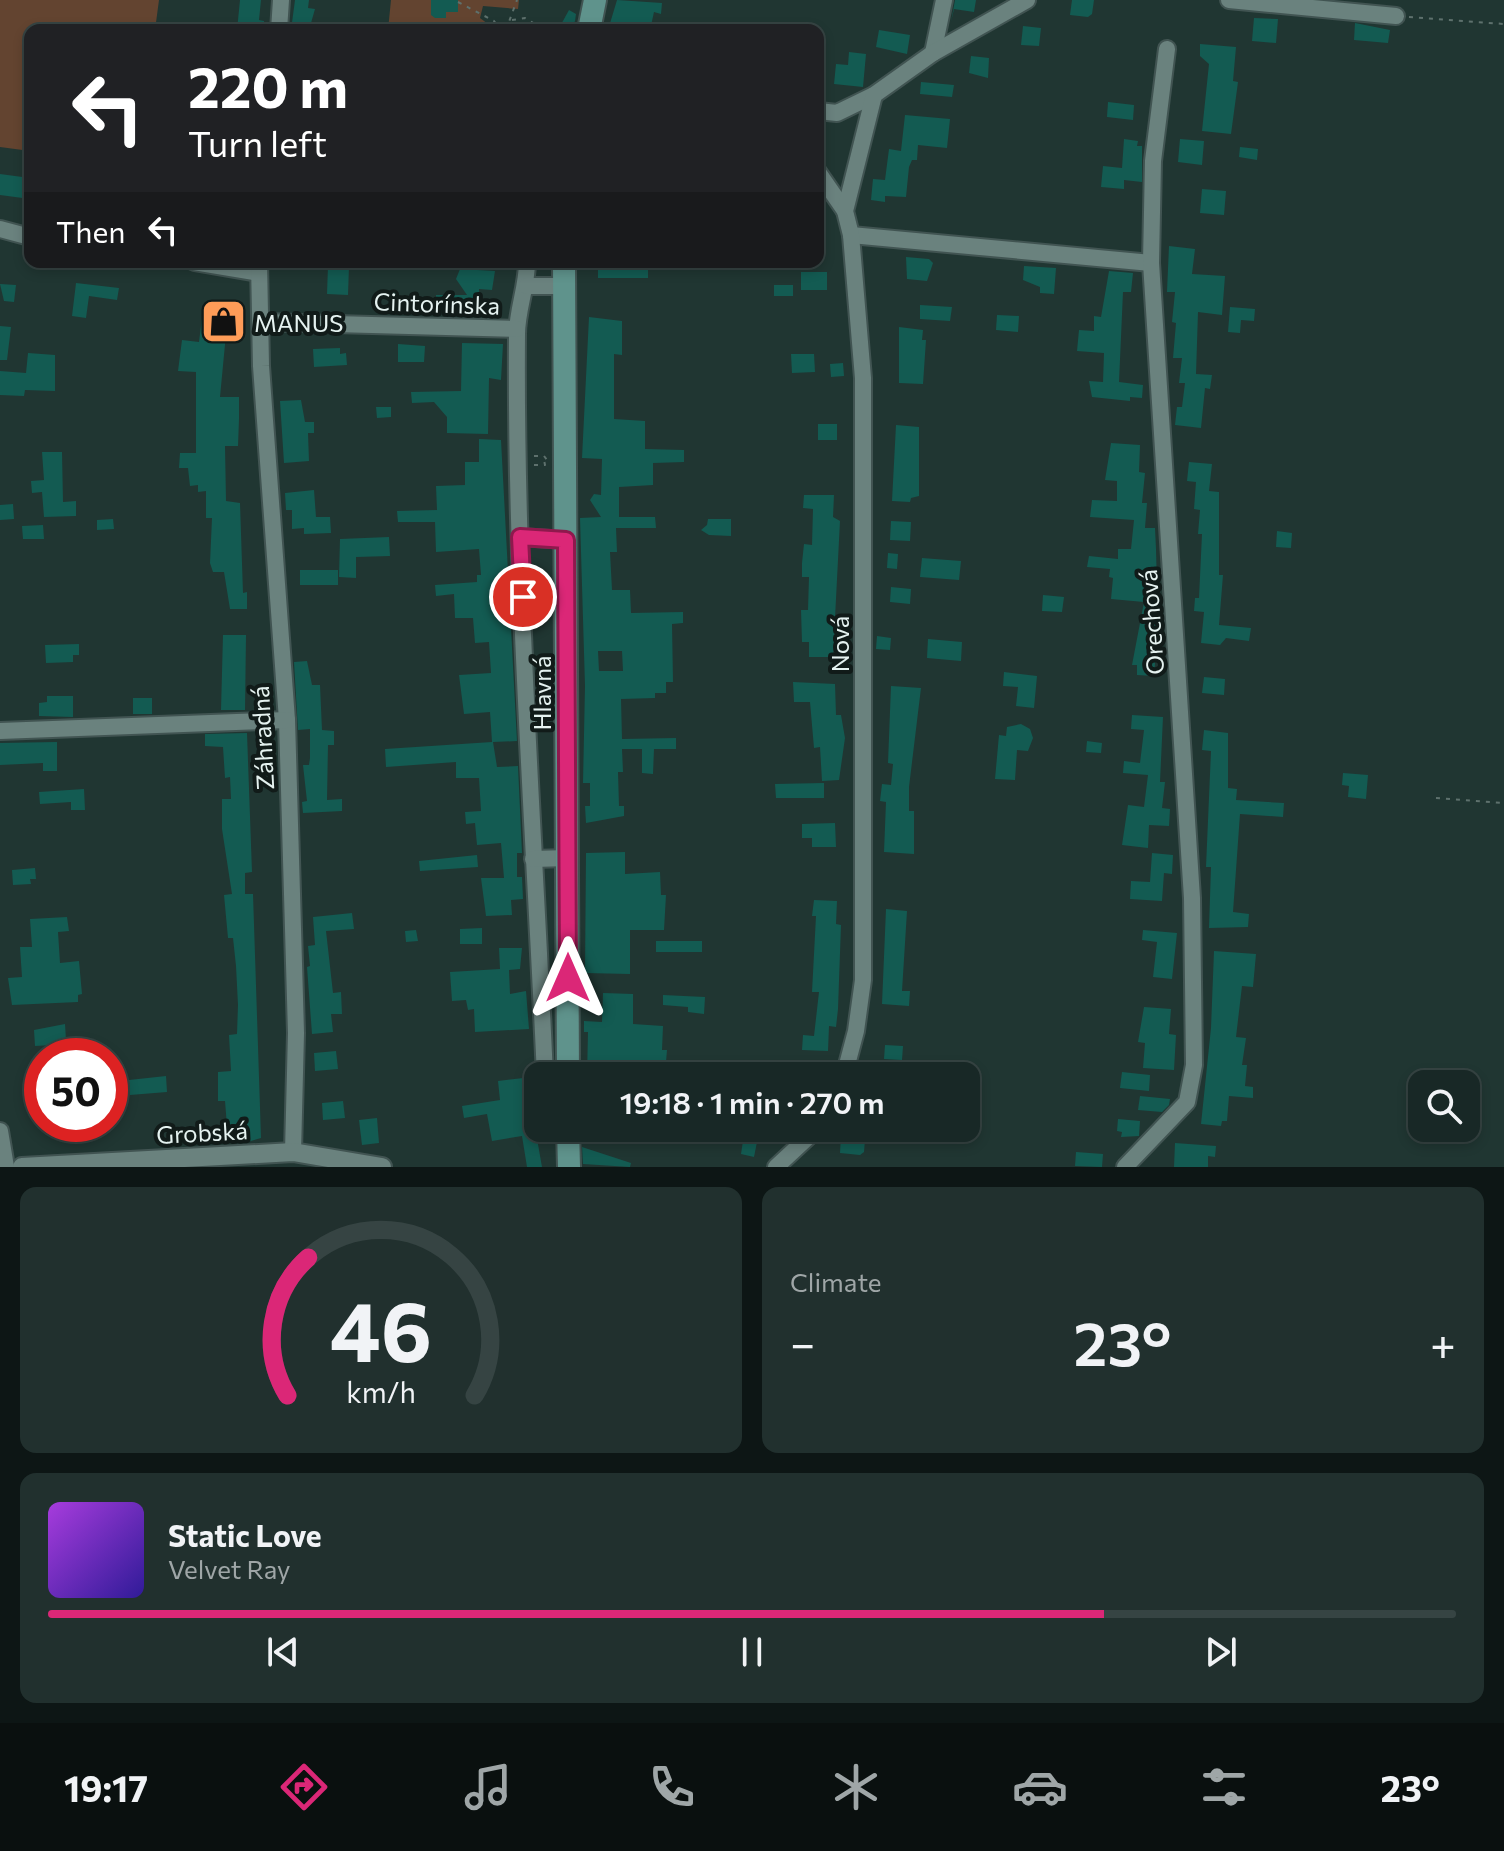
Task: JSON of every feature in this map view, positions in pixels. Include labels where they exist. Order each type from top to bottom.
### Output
[{"type":"main road","points":[[590,24],[595,0]]},
{"type":"main road","name":"Hlavná","points":[[564,268],[568,1062]]},
{"type":"main road","points":[[568,1142],[569,1167]]},
{"type":"street","points":[[279,24],[281,0]]},
{"type":"street","points":[[933,53],[944,0]]},
{"type":"street","points":[[824,112],[837,113],[874,95],[933,53],[1027,0]]},
{"type":"street","points":[[1229,0],[1396,16]]},
{"type":"street","name":"Orechová","points":[[1125,1167],[1187,1102],[1194,1065],[1192,898],[1151,263],[1153,161],[1167,49]]},
{"type":"street","name":"Nová","points":[[845,211],[874,95]]},
{"type":"street","name":"Nová","points":[[824,181],[845,211],[851,235],[863,378],[863,980],[847,1062]]},
{"type":"street","points":[[0,229],[24,235]]},
{"type":"street","points":[[851,235],[1151,263]]},
{"type":"street","name":"Záhradná","points":[[259,268],[287,720],[296,1033],[293,1152]]},
{"type":"street","points":[[527,268],[527,286],[517,329],[520,537],[544,1062]]},
{"type":"street","points":[[527,286],[565,286]]},
{"type":"street","name":"Cintorínska","points":[[261,322],[517,329]]},
{"type":"street","points":[[520,537],[566,540]]},
{"type":"street","points":[[0,731],[287,720]]},
{"type":"street","points":[[533,859],[568,858]]},
{"type":"street","points":[[0,1131],[6,1167]]},
{"type":"street","points":[[776,1167],[803,1142]]},
{"type":"street","name":"Grobská","points":[[22,1167],[160,1162],[293,1152],[382,1167]]},
{"type":"path","points":[[510,24],[517,0]]},
{"type":"path","points":[[458,2],[496,24]]},
{"type":"path","points":[[1396,16],[1504,24]]},
{"type":"path","points":[[512,20],[525,18],[535,24]]},
{"type":"path","points":[[544,460],[556,460]]},
{"type":"path","points":[[1436,798],[1504,803]]},
{"type":"shaded area","points":[[0,0],[159,0],[156,24],[24,24],[24,150],[0,147]]},
{"type":"shaded area","points":[[391,0],[519,0],[518,9],[483,6],[480,18],[488,24],[389,24]]},
{"type":"building","points":[[240,0],[261,0],[259,20],[264,24],[238,24]]},
{"type":"building","points":[[295,0],[309,0],[308,8],[315,9],[311,24],[292,24]]},
{"type":"building","points":[[431,0],[458,0],[458,12],[446,12],[446,18],[435,18],[431,15]]},
{"type":"building","points":[[617,0],[662,3],[661,14],[654,12],[651,24],[610,24]]},
{"type":"building","points":[[955,0],[976,0],[974,12],[954,9],[951,22]]},
{"type":"building","points":[[1072,0],[1094,0],[1092,14],[1088,17],[1070,15]]},
{"type":"building","points":[[569,10],[576,14],[573,24],[561,24]]},
{"type":"building","points":[[1254,18],[1278,19],[1276,43],[1252,41]]},
{"type":"building","points":[[1355,23],[1390,30],[1388,43],[1354,40]]},
{"type":"building","points":[[1023,26],[1041,28],[1039,46],[1021,45]]},
{"type":"building","points":[[879,30],[910,35],[907,54],[876,47]]},
{"type":"building","points":[[1200,44],[1236,47],[1233,81],[1238,82],[1231,134],[1202,131],[1209,64],[1200,56]]},
{"type":"building","points":[[849,52],[866,54],[863,87],[834,84],[836,64],[848,65]]},
{"type":"building","points":[[971,56],[989,58],[988,78],[969,73]]},
{"type":"building","points":[[921,82],[954,85],[952,97],[920,94]]},
{"type":"building","points":[[1108,102],[1134,105],[1133,120],[1107,117]]},
{"type":"building","points":[[905,115],[950,119],[947,148],[918,145],[917,160],[912,160],[909,167],[906,197],[885,196],[885,202],[871,200],[873,179],[885,180],[889,149],[901,151]]},
{"type":"building","points":[[1124,139],[1138,141],[1137,146],[1142,146],[1142,182],[1124,180],[1124,189],[1101,187],[1103,166],[1122,168]]},
{"type":"building","points":[[1180,139],[1204,141],[1202,165],[1178,162]]},
{"type":"building","points":[[1240,147],[1258,149],[1257,160],[1239,157]]},
{"type":"building","points":[[0,174],[24,177],[24,198],[0,195]]},
{"type":"building","points":[[1202,189],[1226,191],[1224,215],[1200,213]]},
{"type":"building","points":[[1169,246],[1195,249],[1192,274],[1225,276],[1222,315],[1198,312],[1196,374],[1212,375],[1210,389],[1205,388],[1201,428],[1175,425],[1177,407],[1182,407],[1185,383],[1179,383],[1182,358],[1173,358],[1175,292],[1167,292]]},
{"type":"building","points":[[906,257],[929,259],[933,263],[927,281],[907,279]]},
{"type":"building","points":[[1024,266],[1056,268],[1054,294],[1040,293],[1040,287],[1023,280]]},
{"type":"building","points":[[328,268],[349,268],[348,295],[327,294]]},
{"type":"building","points":[[598,268],[648,268],[648,278],[598,278]]},
{"type":"building","points":[[460,269],[495,271],[492,290],[479,289],[480,316],[466,315],[466,308],[436,308],[436,295],[467,295],[456,279]]},
{"type":"building","points":[[1109,271],[1133,273],[1131,292],[1123,292],[1119,382],[1143,385],[1142,398],[1130,397],[1130,401],[1092,397],[1089,381],[1103,382],[1104,353],[1077,351],[1079,330],[1094,331],[1094,316],[1101,317]]},
{"type":"building","points":[[801,272],[827,272],[827,290],[801,290]]},
{"type":"building","points":[[76,283],[119,288],[117,300],[89,296],[86,318],[72,316]]},
{"type":"building","points":[[0,284],[16,285],[14,302],[4,301]]},
{"type":"building","points":[[774,285],[793,285],[793,296],[774,296]]},
{"type":"building","points":[[920,305],[952,307],[950,321],[920,319]]},
{"type":"building","points":[[1230,307],[1255,309],[1254,321],[1241,320],[1240,333],[1228,332]]},
{"type":"building","points":[[203,310],[228,313],[220,397],[239,397],[239,419],[238,446],[225,446],[226,501],[240,503],[243,593],[247,592],[247,609],[230,609],[224,572],[213,572],[210,563],[212,518],[206,518],[206,491],[198,492],[198,485],[190,486],[188,468],[179,468],[180,453],[196,453],[196,372],[178,371],[182,340],[199,342]]},
{"type":"building","points":[[997,315],[1019,316],[1018,332],[996,330]]},
{"type":"building","points":[[589,317],[622,321],[622,355],[614,354],[614,419],[645,421],[645,449],[684,450],[684,462],[653,463],[653,485],[619,487],[619,517],[655,517],[656,528],[616,528],[617,552],[610,552],[612,590],[630,590],[631,613],[683,612],[683,623],[672,624],[673,682],[666,682],[666,693],[655,693],[655,698],[621,699],[622,739],[676,738],[676,749],[654,749],[653,774],[642,773],[642,749],[622,749],[623,772],[618,772],[619,806],[624,806],[624,816],[586,823],[585,806],[590,806],[590,783],[583,783],[585,686],[580,518],[601,517],[590,500],[594,494],[601,495],[602,459],[582,458]],"holes":[[[598,651],[622,651],[623,671],[599,671]]]},
{"type":"building","points":[[0,326],[11,327],[7,360],[0,360]]},
{"type":"building","points":[[899,327],[923,330],[922,340],[926,340],[923,384],[899,383]]},
{"type":"building","points":[[462,343],[503,344],[501,380],[489,378],[488,434],[447,433],[447,417],[434,402],[412,403],[411,392],[461,391]]},
{"type":"building","points":[[398,344],[425,346],[424,362],[398,362]]},
{"type":"building","points":[[340,348],[340,354],[346,353],[347,365],[314,367],[313,349]]},
{"type":"building","points":[[28,353],[55,355],[55,391],[25,390],[24,396],[0,395],[0,371],[26,373]]},
{"type":"building","points":[[791,354],[814,354],[815,372],[792,373]]},
{"type":"building","points":[[843,363],[844,376],[831,377],[830,364]]},
{"type":"building","points":[[301,400],[305,422],[314,422],[314,433],[308,433],[309,461],[284,463],[280,401]]},
{"type":"building","points":[[376,407],[391,407],[391,417],[377,418]]},
{"type":"building","points":[[818,424],[837,424],[837,440],[818,440]]},
{"type":"building","points":[[896,425],[919,427],[919,496],[911,498],[910,502],[892,501]]},
{"type":"building","points":[[479,439],[501,440],[517,741],[493,742],[497,767],[518,766],[522,853],[517,853],[517,877],[522,877],[523,899],[511,900],[512,915],[486,916],[481,878],[504,878],[501,843],[477,845],[475,823],[466,824],[465,812],[481,811],[479,778],[456,778],[456,762],[386,767],[385,749],[492,742],[490,712],[464,714],[459,675],[491,673],[489,642],[475,643],[473,618],[455,618],[454,594],[436,596],[435,585],[477,582],[477,575],[481,575],[479,549],[436,552],[435,522],[398,522],[397,511],[437,510],[436,486],[465,485],[465,462],[479,462]]},
{"type":"building","points":[[1111,443],[1140,445],[1139,472],[1145,473],[1142,503],[1147,503],[1145,528],[1155,528],[1158,626],[1154,676],[1137,675],[1137,665],[1132,665],[1144,602],[1111,599],[1113,578],[1109,577],[1110,569],[1087,567],[1089,556],[1118,559],[1118,549],[1131,549],[1134,520],[1090,517],[1092,500],[1117,501],[1117,481],[1105,480]]},
{"type":"building","points":[[42,452],[62,452],[63,502],[76,501],[76,516],[44,517],[42,492],[32,493],[31,481],[44,480]]},
{"type":"building","points":[[1189,462],[1212,464],[1209,491],[1219,492],[1219,575],[1223,575],[1219,625],[1251,628],[1249,641],[1226,638],[1220,645],[1201,643],[1204,612],[1194,611],[1195,598],[1199,598],[1202,534],[1198,534],[1200,510],[1194,509],[1196,482],[1187,481]]},
{"type":"building","points":[[314,490],[316,517],[330,517],[331,533],[304,534],[304,528],[292,529],[292,510],[286,510],[285,493]]},
{"type":"building","points":[[804,495],[834,495],[833,517],[840,521],[833,657],[809,657],[809,642],[802,642],[801,610],[808,610],[809,577],[802,577],[802,563],[804,544],[812,545],[813,509],[803,508]]},
{"type":"building","points":[[13,504],[14,519],[0,520],[0,505]]},
{"type":"building","points":[[113,519],[114,529],[97,530],[97,520]]},
{"type":"building","points":[[708,519],[731,519],[731,536],[709,535],[701,530]]},
{"type":"building","points":[[891,521],[911,522],[910,541],[890,540]]},
{"type":"building","points":[[43,525],[44,539],[23,539],[22,526]]},
{"type":"building","points":[[1277,531],[1292,533],[1291,548],[1276,547]]},
{"type":"building","points":[[389,537],[390,556],[356,557],[356,578],[339,577],[340,539]]},
{"type":"building","points":[[888,553],[898,554],[897,569],[887,568]]},
{"type":"building","points":[[922,558],[961,561],[959,580],[920,577]]},
{"type":"building","points":[[300,570],[338,570],[338,585],[300,585]]},
{"type":"building","points":[[891,587],[911,589],[910,604],[890,602]]},
{"type":"building","points":[[1043,595],[1064,597],[1062,612],[1042,611]]},
{"type":"building","points":[[223,635],[246,635],[245,710],[221,710]]},
{"type":"building","points":[[877,636],[891,638],[890,650],[876,649]]},
{"type":"building","points":[[928,639],[962,642],[961,661],[927,658]]},
{"type":"building","points":[[79,644],[79,655],[73,655],[73,662],[46,663],[45,645]]},
{"type":"building","points":[[307,661],[312,685],[320,685],[322,730],[334,731],[334,745],[328,745],[327,800],[342,799],[342,811],[303,813],[302,802],[307,801],[303,765],[309,765],[310,729],[298,730],[294,662]]},
{"type":"building","points":[[1004,672],[1037,676],[1034,708],[1016,706],[1018,687],[1003,686]]},
{"type":"building","points":[[1204,677],[1225,679],[1224,695],[1202,693]]},
{"type":"building","points":[[793,682],[835,684],[836,715],[841,715],[845,738],[839,780],[822,781],[820,747],[814,748],[810,702],[794,702]]},
{"type":"building","points":[[891,686],[921,688],[909,787],[909,811],[914,811],[914,854],[884,852],[886,802],[880,801],[882,784],[891,785],[893,764],[888,763]]},
{"type":"building","points":[[47,696],[73,696],[73,717],[39,716],[39,703],[47,702]]},
{"type":"building","points":[[133,698],[152,698],[152,714],[133,714]]},
{"type":"building","points":[[1132,715],[1163,717],[1160,782],[1165,782],[1162,808],[1170,809],[1169,826],[1149,825],[1148,848],[1122,845],[1128,805],[1144,807],[1148,775],[1123,773],[1124,761],[1140,763],[1144,730],[1131,729]]},
{"type":"building","points":[[1021,724],[1030,729],[1033,738],[1028,751],[1017,750],[1015,780],[995,779],[999,735],[1006,736],[1007,727]]},
{"type":"building","points":[[1204,730],[1228,733],[1228,788],[1237,789],[1236,800],[1284,803],[1283,817],[1240,814],[1233,912],[1249,914],[1248,927],[1209,928],[1211,867],[1206,867],[1211,751],[1202,750]]},
{"type":"building","points":[[247,733],[252,872],[245,873],[245,894],[253,894],[261,1138],[244,1143],[240,1126],[227,1126],[225,1101],[218,1101],[218,1072],[231,1071],[229,1035],[237,1034],[236,966],[233,938],[228,938],[224,895],[232,894],[222,829],[222,799],[231,799],[230,777],[225,778],[223,747],[205,746],[205,734]]},
{"type":"building","points":[[1087,741],[1102,743],[1101,753],[1086,752]]},
{"type":"building","points":[[57,742],[57,771],[43,771],[43,763],[0,765],[0,743]]},
{"type":"building","points":[[1343,773],[1368,775],[1366,799],[1348,797],[1349,786],[1342,785]]},
{"type":"building","points":[[824,783],[824,798],[776,798],[775,784]]},
{"type":"building","points":[[84,789],[85,810],[71,810],[71,802],[40,804],[39,792]]},
{"type":"building","points":[[835,823],[836,847],[812,847],[812,838],[802,838],[802,824]]},
{"type":"building","points":[[625,852],[625,874],[660,872],[661,895],[666,895],[664,930],[630,930],[630,974],[585,973],[586,853]]},
{"type":"building","points":[[1152,853],[1173,855],[1172,874],[1164,873],[1162,901],[1130,899],[1131,881],[1150,882]]},
{"type":"building","points":[[477,855],[478,867],[420,871],[419,861]]},
{"type":"building","points":[[35,868],[36,879],[30,879],[31,884],[13,885],[12,870]]},
{"type":"building","points":[[814,900],[837,901],[836,924],[841,925],[838,1009],[836,1027],[829,1026],[828,1051],[802,1050],[803,1035],[814,1036],[819,992],[812,992]]},
{"type":"building","points":[[886,909],[907,911],[902,991],[910,991],[909,1006],[882,1004]]},
{"type":"building","points":[[352,913],[354,929],[326,931],[333,993],[341,992],[342,1014],[331,1014],[333,1032],[312,1034],[307,967],[310,966],[308,946],[315,945],[313,917]]},
{"type":"building","points":[[67,917],[69,931],[58,932],[60,963],[79,961],[82,994],[78,995],[78,1002],[12,1005],[8,978],[22,977],[20,947],[32,947],[30,919]]},
{"type":"building","points":[[482,928],[482,944],[460,944],[460,929]]},
{"type":"building","points":[[416,930],[418,941],[406,942],[405,931]]},
{"type":"building","points":[[1143,930],[1177,933],[1172,979],[1153,977],[1157,942],[1142,940]]},
{"type":"building","points":[[656,941],[702,941],[702,952],[656,952]]},
{"type":"building","points":[[499,948],[522,948],[520,969],[509,970],[510,994],[526,991],[529,1029],[475,1032],[474,1009],[468,1010],[466,1000],[452,1001],[450,972],[500,969]]},
{"type":"building","points":[[1214,951],[1256,954],[1253,987],[1242,986],[1236,1037],[1246,1038],[1242,1065],[1247,1065],[1245,1086],[1253,1087],[1253,1098],[1229,1096],[1227,1121],[1222,1121],[1221,1126],[1201,1124],[1211,1028]]},
{"type":"building","points":[[603,993],[633,994],[633,1024],[663,1026],[662,1050],[667,1050],[666,1062],[587,1062],[588,1032],[584,1032],[584,1021],[602,1022]]},
{"type":"building","points":[[663,995],[705,997],[704,1014],[688,1012],[688,1007],[663,1005]]},
{"type":"building","points":[[1144,1007],[1171,1009],[1169,1034],[1176,1035],[1174,1070],[1143,1068],[1145,1043],[1138,1042]]},
{"type":"building","points":[[65,1024],[66,1038],[34,1038],[34,1030]]},
{"type":"building","points":[[885,1045],[903,1046],[902,1060],[884,1059]]},
{"type":"building","points":[[336,1051],[338,1069],[315,1071],[314,1053]]},
{"type":"building","points":[[1122,1072],[1150,1075],[1149,1091],[1120,1088]]},
{"type":"building","points":[[166,1076],[167,1092],[130,1095],[129,1080]]},
{"type":"building","points":[[524,1078],[524,1142],[538,1142],[542,1167],[527,1167],[522,1136],[492,1141],[487,1114],[464,1118],[462,1106],[500,1100],[498,1081]]},
{"type":"building","points":[[1140,1096],[1170,1099],[1169,1105],[1162,1112],[1138,1110]]},
{"type":"building","points":[[343,1101],[345,1118],[323,1120],[322,1103]]},
{"type":"building","points":[[377,1118],[379,1143],[362,1145],[359,1120]]},
{"type":"building","points":[[1118,1119],[1140,1121],[1139,1136],[1121,1137],[1122,1132],[1117,1131]]},
{"type":"building","points":[[743,1142],[757,1142],[754,1157],[741,1154]]},
{"type":"building","points":[[841,1142],[865,1142],[864,1152],[860,1155],[840,1153]]},
{"type":"building","points":[[1175,1143],[1216,1146],[1215,1157],[1208,1156],[1208,1167],[1174,1167]]},
{"type":"building","points":[[582,1147],[631,1163],[630,1167],[583,1164]]},
{"type":"building","points":[[1076,1152],[1103,1154],[1102,1167],[1075,1166]]},
{"type":"place","name":"MANUS","points":[[223,322]]},
{"type":"route","points":[[523,597],[520,537],[566,540],[568,978]]}]
